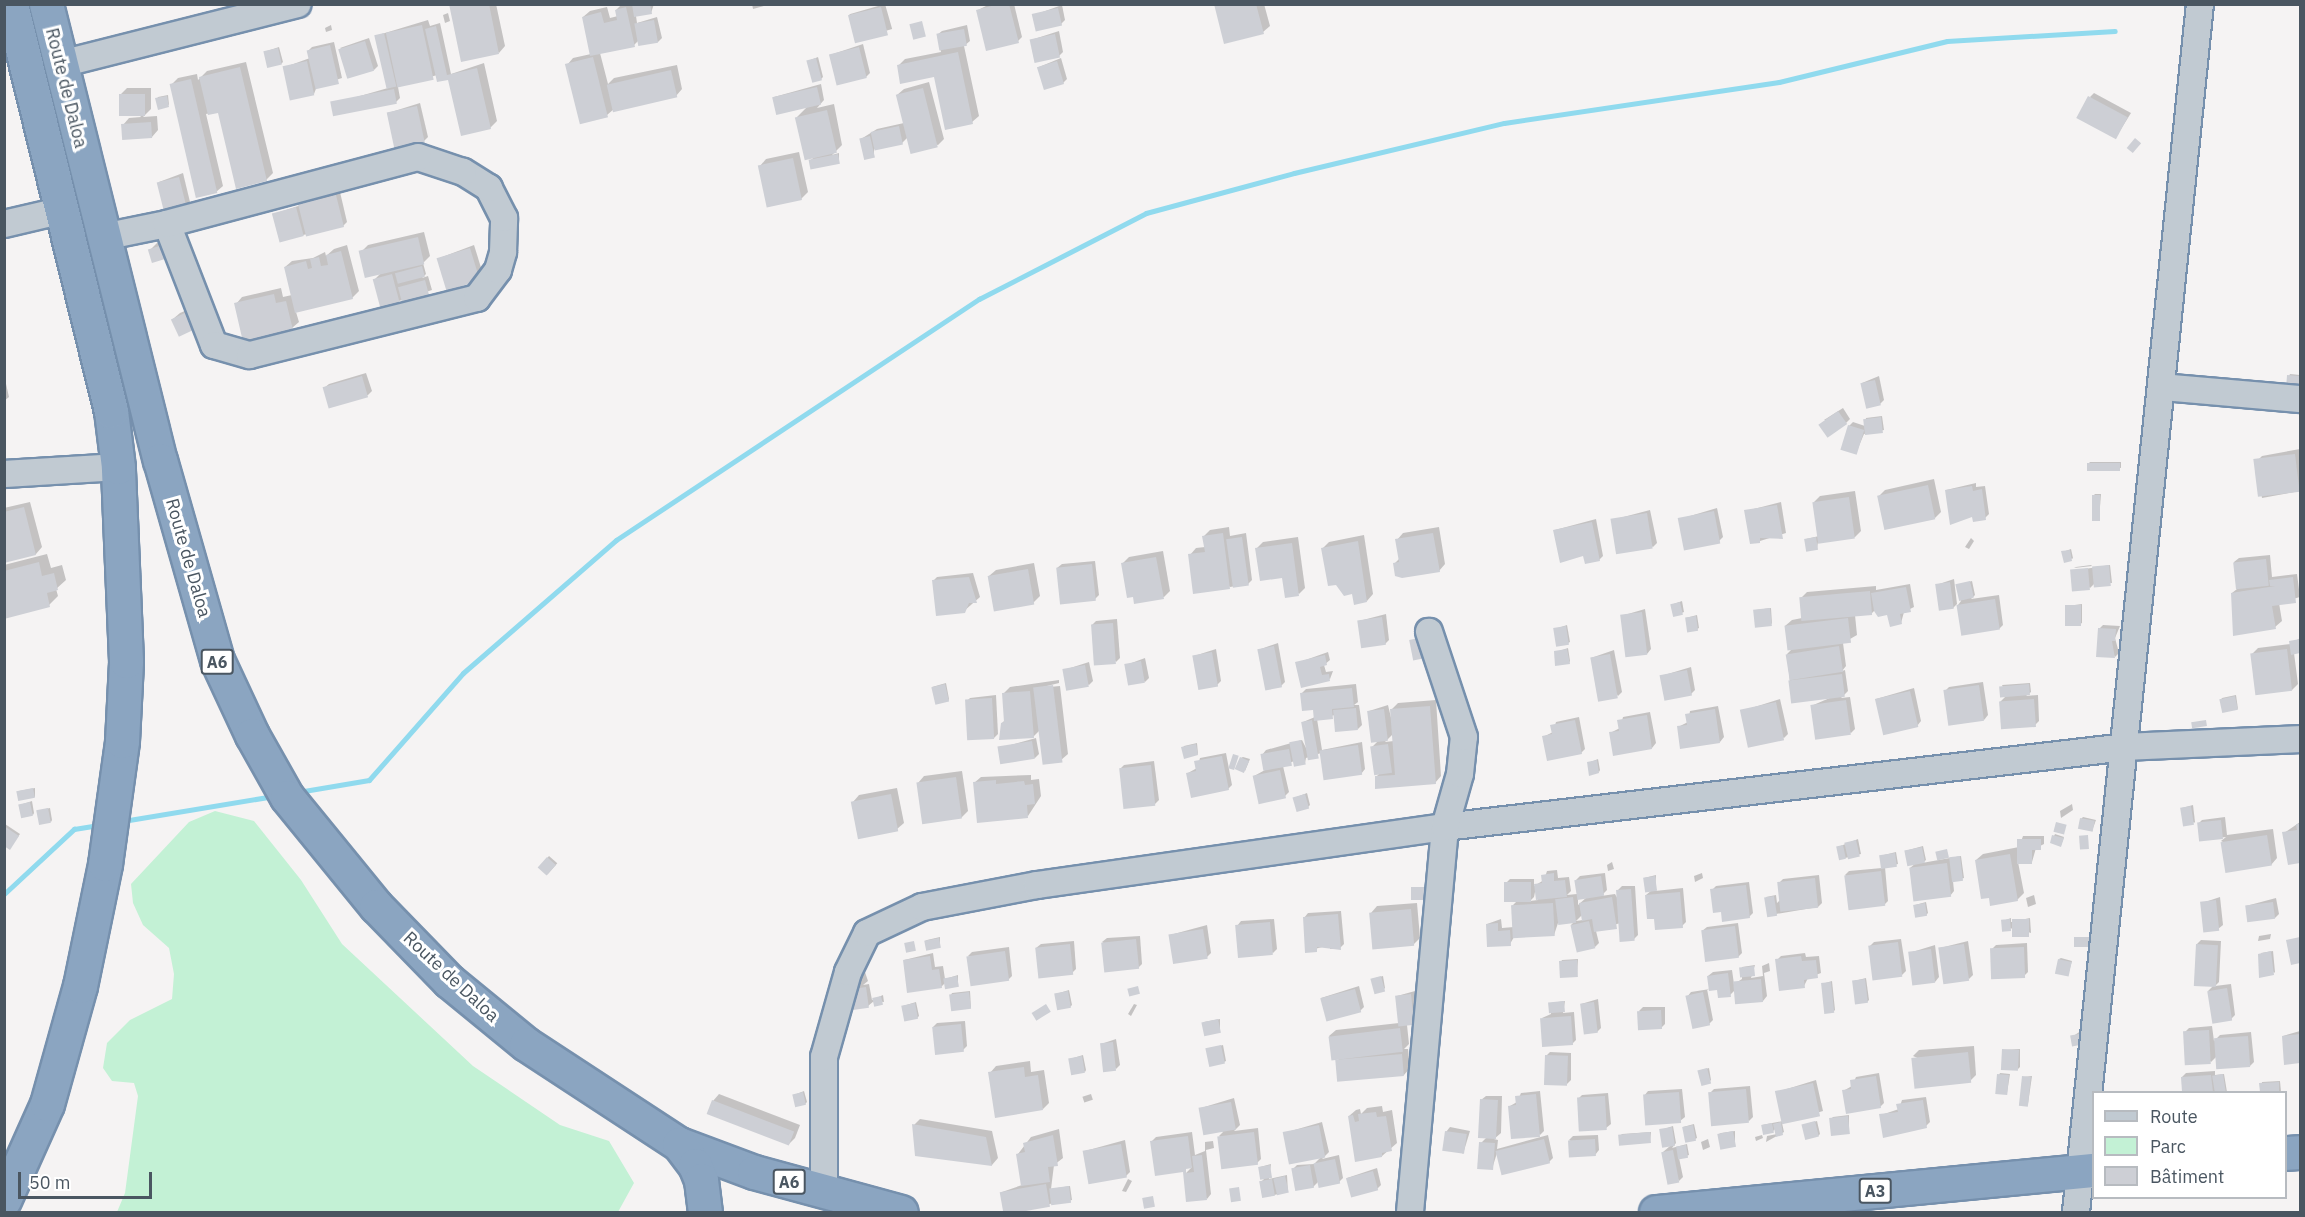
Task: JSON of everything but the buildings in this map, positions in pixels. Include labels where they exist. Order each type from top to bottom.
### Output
[{"type":"highway","name":"Route de Daloa","points":[[4,1200],[47,1104],[80,986],[105,864],[122,741],[126,661],[118,467],[103,372],[11,4]]},
{"type":"highway","name":"Route de Daloa","points":[[46,4],[160,460],[217,660],[287,797],[376,906],[449,981],[526,1044],[679,1144]]},
{"type":"highway","points":[[118,467],[160,460]]},
{"type":"highway","points":[[679,1144],[695,1165],[701,1180],[705,1212]]},
{"type":"highway","name":"A6","points":[[679,1144],[824,1192],[901,1212]]},
{"type":"highway","name":"A3","points":[[1656,1212],[2087,1171]]},
{"type":"street","points":[[61,64],[298,4]]},
{"type":"street","points":[[2094,1091],[2200,4]]},
{"type":"street","points":[[103,237],[167,224],[418,157],[463,172],[489,188],[504,218],[503,252],[498,270],[477,298],[250,355],[214,345],[167,224]]},
{"type":"street","points":[[4,224],[64,210]]},
{"type":"street","points":[[2162,387],[2301,399]]},
{"type":"street","points":[[4,474],[118,467]]},
{"type":"street","points":[[1410,1212],[1445,827],[1460,774],[1464,737],[1429,632]]},
{"type":"street","points":[[824,1192],[824,1058],[848,972],[867,933],[922,908],[1037,885],[1445,827],[2126,747],[2301,739]]},
{"type":"street","points":[[2076,1212],[2087,1171],[2092,1117]]},
{"type":"green space","points":[[215,811],[254,821],[301,880],[342,944],[473,1066],[560,1125],[609,1141],[634,1183],[618,1212],[117,1212],[125,1193],[138,1096],[134,1083],[112,1081],[103,1068],[107,1043],[130,1020],[172,999],[174,974],[169,948],[143,925],[133,903],[131,884],[189,822]]},
{"type":"waterway","points":[[298,792],[369,780],[463,673],[616,540],[979,299],[1146,213],[1294,173],[1504,123],[1779,82],[1947,41],[2115,31]]},
{"type":"waterway","points":[[123,821],[274,796]]},
{"type":"waterway","points":[[4,894],[74,829],[99,825]]}]
